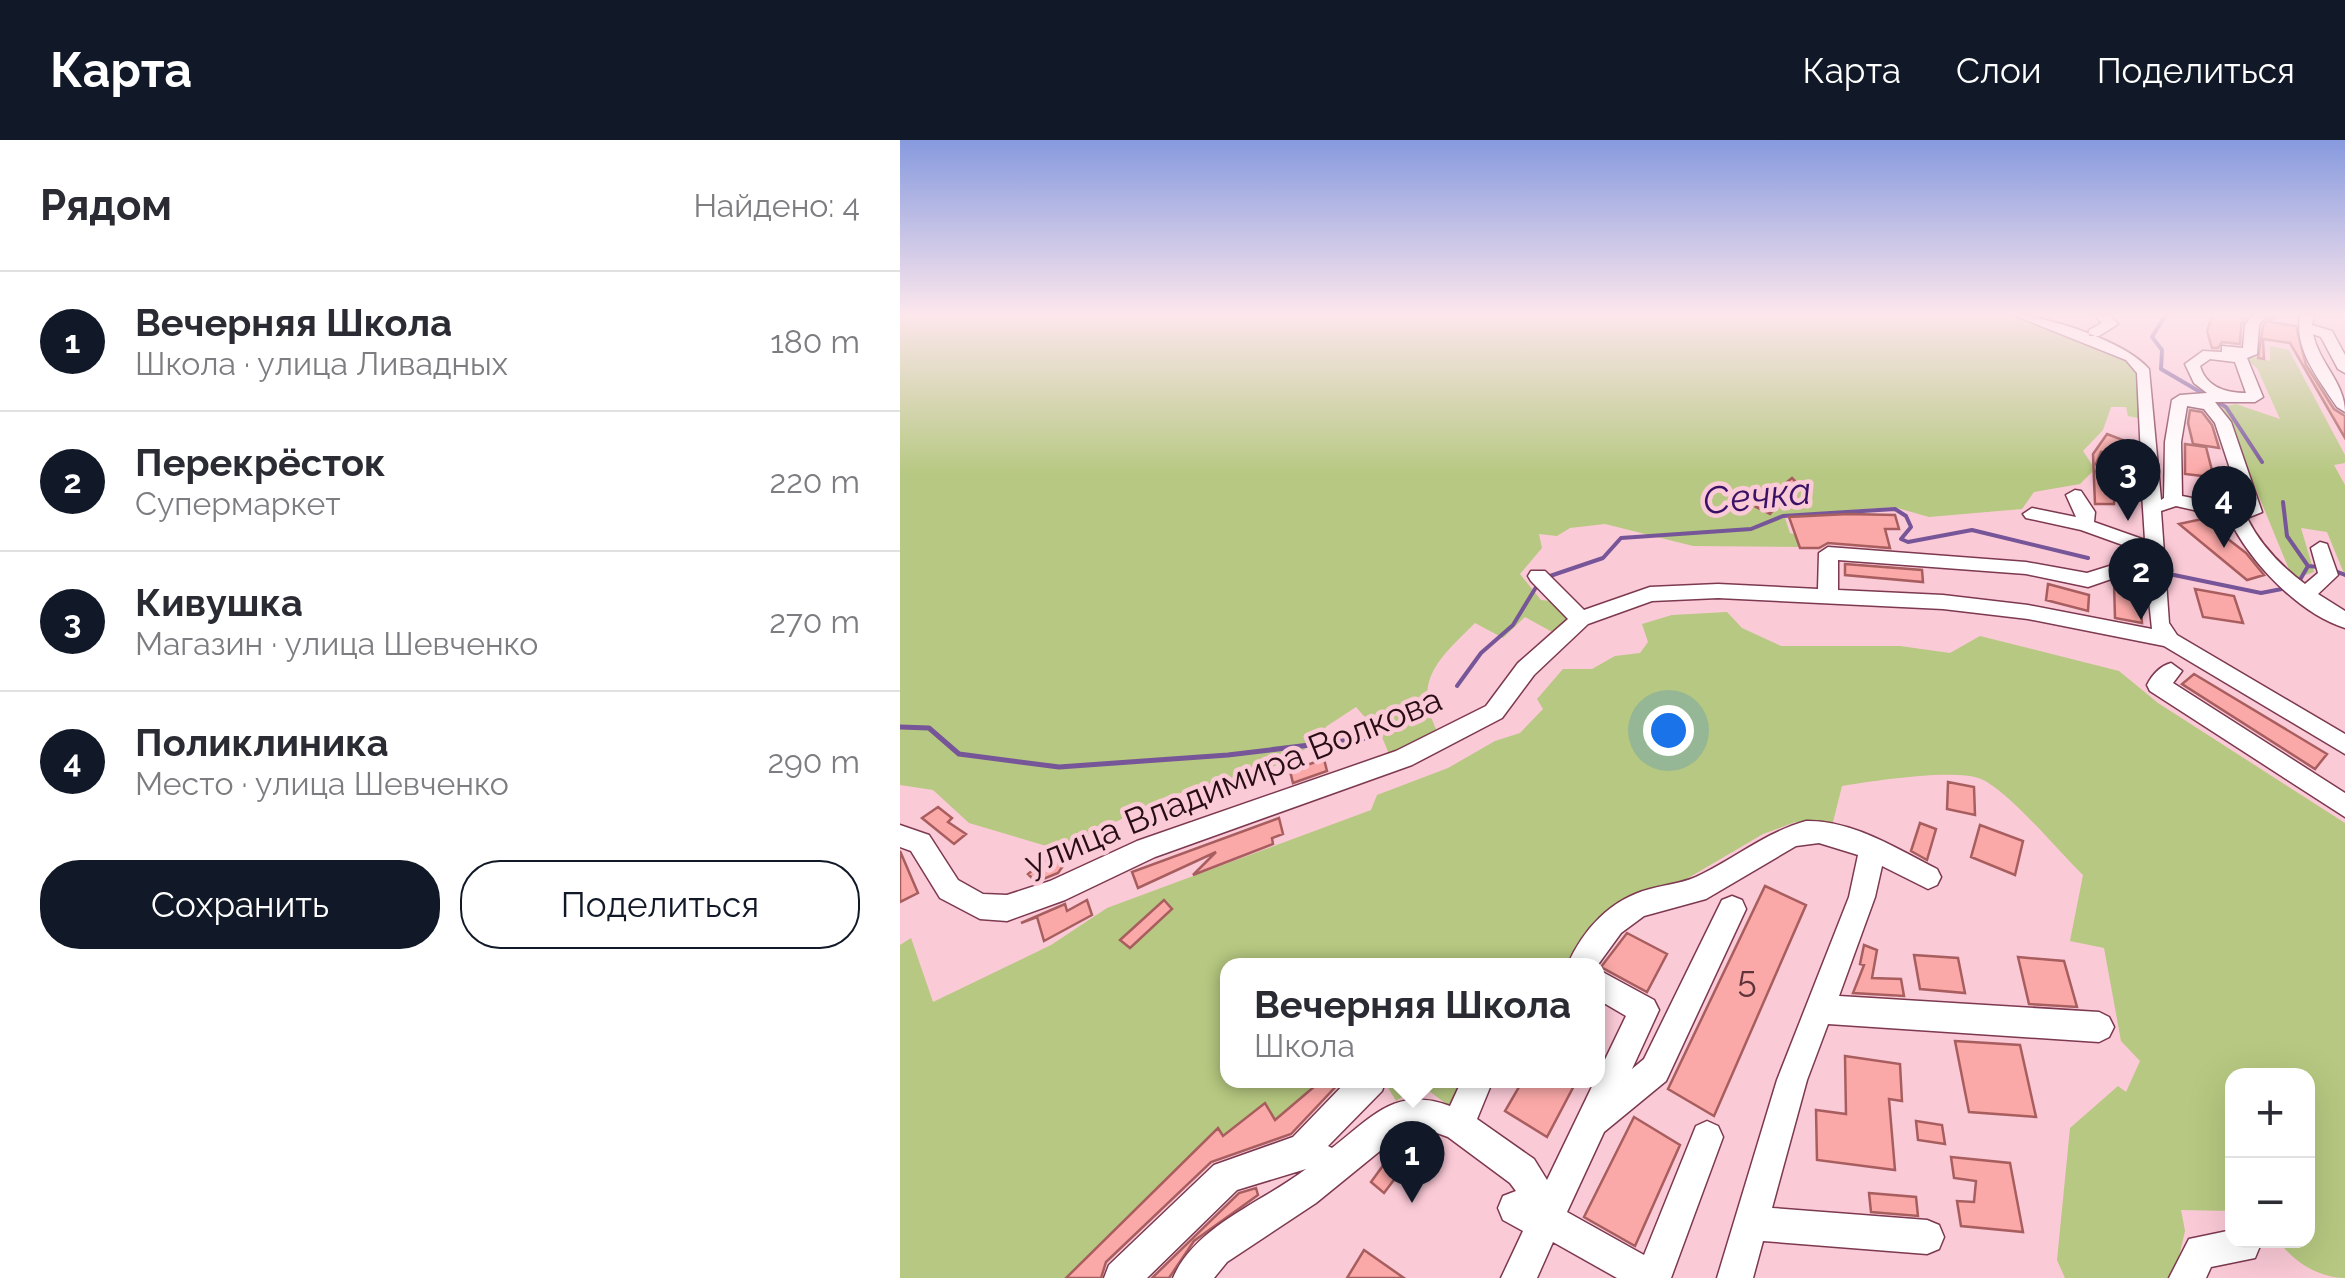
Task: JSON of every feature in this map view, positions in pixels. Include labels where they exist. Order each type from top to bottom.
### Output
[{"type":"street","points":[[2141,369],[2146,384],[2159,624],[2170,640]]},
{"type":"street","points":[[2193,369],[2196,378],[2224,397]]},
{"type":"street","points":[[2188,399],[2255,398],[2245,369]]},
{"type":"street","points":[[2322,369],[2345,406]]},
{"type":"street","points":[[2153,512],[2173,500],[2236,514],[2253,512],[2223,422],[2209,405],[2188,399]]},
{"type":"street","points":[[2173,500],[2173,442],[2188,399]]},
{"type":"street","points":[[2110,459],[2107,465],[2152,491]]},
{"type":"street","points":[[2075,496],[2086,512],[2085,525]]},
{"type":"street","points":[[2032,514],[2085,525],[2155,550]]},
{"type":"street","points":[[2236,514],[2247,541],[2296,589],[2345,621]]},
{"type":"street","points":[[1828,597],[1828,553],[2026,568],[2088,580],[2119,569],[2157,577]]},
{"type":"street","points":[[2296,589],[2324,559]]},
{"type":"street","points":[[2026,568],[2028,612]]},
{"type":"street","points":[[1542,580],[1581,619]]},
{"type":"street","name":"улица Владимира Волкова","points":[[900,836],[920,844],[950,889],[980,906],[1007,908],[1056,892],[1146,849],[1404,758],[1494,712],[1526,669],[1581,619],[1650,594],[1718,591],[1943,602],[2028,612],[2170,640],[2345,745]]},
{"type":"street","points":[[2171,671],[2158,685],[2345,806]]},
{"type":"street","points":[[1586,958],[1603,930],[1628,911],[1655,897],[1696,892],[1760,853],[1806,832],[1836,834],[1928,877]]},
{"type":"street","points":[[1735,1278],[1792,1080],[1862,897],[1872,852]]},
{"type":"street","points":[[1590,1124],[1655,1070],[1732,908]]},
{"type":"street","points":[[1519,1278],[1539,1216],[1590,1124],[1644,1010],[1605,987]]},
{"type":"street","points":[[1819,1009],[2099,1027]]},
{"type":"street","points":[[1192,1278],[1214,1250],[1304,1191],[1319,1158],[1328,1121],[1363,1088]]},
{"type":"street","points":[[1458,1125],[1474,1088]]},
{"type":"street","points":[[1122,1278],[1226,1176],[1319,1158],[1394,1119],[1426,1113],[1458,1125],[1522,1170],[1539,1216],[1652,1278],[1707,1137]]},
{"type":"street","points":[[1752,1223],[1927,1237]]},
{"type":"street","points":[[2186,1278],[2202,1251],[2227,1248]]},
{"type":"green space","points":[[900,369],[2134,369],[2140,382],[2138,418],[2128,416],[2126,407],[2111,407],[2103,430],[2083,451],[2095,469],[2080,484],[2034,492],[2022,509],[1929,517],[1894,507],[1784,515],[1790,533],[1800,536],[1803,547],[1693,546],[1605,524],[1570,528],[1557,536],[1539,534],[1542,548],[1520,574],[1541,600],[1559,602],[1573,616],[1554,633],[1525,617],[1503,638],[1475,623],[1433,671],[1427,698],[1437,731],[1389,754],[1382,737],[1356,707],[1327,726],[1304,750],[1213,800],[1211,785],[1165,797],[1060,850],[969,823],[933,790],[900,785]]},
{"type":"green space","points":[[2257,369],[2299,369],[2345,455],[2345,463],[2334,465],[2345,485],[2345,576],[2327,532],[2301,528],[2314,572],[2293,579],[2222,407],[2236,404],[2280,419]]},
{"type":"green space","points":[[1727,612],[1742,628],[1781,646],[1900,646],[1950,653],[1980,636],[2119,671],[2158,703],[2345,823],[2345,1278],[2307,1267],[2285,1248],[2315,1248],[2315,1068],[2225,1068],[2225,1211],[2181,1210],[2185,1231],[2174,1278],[2065,1278],[2057,1260],[2070,1128],[2118,1086],[2126,1092],[2140,1061],[2121,1041],[2104,948],[2070,941],[2083,875],[1992,786],[1981,779],[1953,775],[1842,786],[1832,826],[1795,822],[1763,834],[1683,881],[1634,897],[1577,958],[1220,958],[1220,1088],[1314,1088],[1275,1120],[1223,1136],[1217,1129],[1066,1278],[900,1278],[900,945],[911,938],[933,1002],[1051,945],[1107,908],[1371,810],[1377,795],[1448,768],[1495,741],[1520,733],[1543,709],[1537,699],[1563,669],[1592,669],[1615,656],[1640,653],[1648,642],[1642,624],[1672,615]]},
{"type":"green space","points":[[1388,1088],[1416,1088],[1396,1101]]},
{"type":"green space","points":[[1425,1088],[1465,1088],[1452,1108]]},
{"type":"building","points":[[2305,369],[2334,409],[2345,416],[2345,438]]},
{"type":"building","points":[[2190,410],[2202,412],[2212,425],[2219,448],[2193,444],[2188,423]]},
{"type":"building","points":[[2107,434],[2123,440],[2115,451],[2101,452],[2096,464],[2100,473],[2115,480],[2114,504],[2095,504],[2093,454]]},
{"type":"building","points":[[2185,444],[2206,447],[2214,478],[2230,481],[2237,503],[2208,497],[2202,476],[2185,474]]},
{"type":"building","points":[[1792,478],[1796,482],[1770,514],[1756,507]]},
{"type":"building","points":[[1895,515],[1899,529],[1885,529],[1890,548],[1828,543],[1819,548],[1800,548],[1789,517]]},
{"type":"building","points":[[2202,519],[2246,553],[2264,575],[2247,580],[2179,524]]},
{"type":"building","points":[[1845,564],[1922,570],[1923,582],[1845,575]]},
{"type":"building","points":[[2114,582],[2140,584],[2142,623],[2115,618]]},
{"type":"building","points":[[2048,584],[2089,595],[2088,611],[2046,600]]},
{"type":"building","points":[[2195,589],[2234,596],[2243,623],[2203,617]]},
{"type":"building","points":[[2194,674],[2327,754],[2315,769],[2182,684]]},
{"type":"building","points":[[1324,759],[1327,771],[1293,783],[1290,771]]},
{"type":"building","points":[[1948,782],[1974,787],[1975,815],[1947,809]]},
{"type":"building","points":[[1205,794],[1204,809],[1168,816],[1170,801]]},
{"type":"building","points":[[938,807],[952,818],[948,822],[966,834],[954,844],[922,818]]},
{"type":"building","points":[[1279,818],[1283,834],[1272,838],[1273,844],[1193,875],[1216,852],[1138,888],[1132,872]]},
{"type":"building","points":[[1920,823],[1936,829],[1927,860],[1911,851]]},
{"type":"building","points":[[1980,825],[2023,841],[2015,875],[1971,857]]},
{"type":"building","points":[[900,851],[918,893],[900,902]]},
{"type":"building","points":[[1051,855],[1063,866],[1058,873],[1036,882],[1028,874]]},
{"type":"building","points":[[1765,886],[1806,905],[1714,1116],[1668,1089]]},
{"type":"building","points":[[1087,900],[1092,915],[1044,941],[1037,917],[1021,923],[1065,904],[1067,911]]},
{"type":"building","points":[[1164,900],[1172,909],[1130,948],[1120,940]]},
{"type":"building","points":[[1627,933],[1667,954],[1647,992],[1605,969],[1605,962]]},
{"type":"building","points":[[1864,945],[1877,950],[1872,978],[1901,979],[1904,996],[1853,993],[1864,965],[1860,964]]},
{"type":"building","points":[[1914,955],[1958,958],[1965,993],[1920,989]]},
{"type":"building","points":[[2018,957],[2064,961],[2077,1007],[2029,1004]]},
{"type":"building","points":[[1955,1041],[2020,1045],[2036,1117],[1969,1112]]},
{"type":"building","points":[[1845,1056],[1900,1064],[1902,1101],[1889,1099],[1895,1170],[1817,1160],[1816,1110],[1846,1114]]},
{"type":"building","points":[[1313,1088],[1334,1088],[1291,1134],[1211,1162],[1106,1262],[1101,1278],[1066,1278],[1218,1128],[1223,1136],[1265,1103],[1275,1120]]},
{"type":"building","points":[[1518,1088],[1573,1088],[1547,1137],[1505,1111]]},
{"type":"building","points":[[1634,1117],[1680,1145],[1635,1246],[1584,1217]]},
{"type":"building","points":[[1916,1121],[1942,1125],[1945,1144],[1918,1140]]},
{"type":"building","points":[[1395,1149],[1409,1160],[1384,1193],[1371,1182]]},
{"type":"building","points":[[1951,1157],[2010,1163],[2023,1232],[1961,1226],[1957,1201],[1974,1202],[1976,1181],[1954,1178]]},
{"type":"building","points":[[1256,1188],[1258,1195],[1194,1241],[1169,1278],[1152,1278],[1239,1193]]},
{"type":"building","points":[[1869,1193],[1916,1197],[1918,1216],[1871,1212]]},
{"type":"building","points":[[1364,1250],[1404,1278],[1347,1278]]},
{"type":"waterway","points":[[2161,369],[2226,407],[2262,462]]},
{"type":"waterway","points":[[2283,502],[2287,536],[2308,566]]},
{"type":"waterway","name":"Сечка","points":[[1547,577],[1603,558],[1621,538],[1751,529],[1783,516],[1895,509],[1906,516],[1911,527],[1901,539],[1908,542],[1972,530],[2088,558]]},
{"type":"waterway","name":"Сечка","points":[[2297,585],[2308,566]]},
{"type":"waterway","points":[[2308,566],[2319,567]]},
{"type":"waterway","points":[[2330,569],[2345,575]]},
{"type":"waterway","name":"Сечка","points":[[2174,575],[2261,593],[2287,588]]},
{"type":"waterway","name":"Сечка","points":[[1457,686],[1481,653],[1513,625],[1538,584]]},
{"type":"waterway","name":"Сечка","points":[[900,727],[929,728],[959,754],[1059,767],[1228,755],[1376,737]]},
{"type":"place","name":"Кивушка","points":[[2128,521]]},
{"type":"place","name":"Поликлиника","points":[[2224,548]]},
{"type":"place","name":"Перекрёсток","points":[[2141,620]]},
{"type":"place","name":"Вечерняя Школа","points":[[1412,1203]]}]
